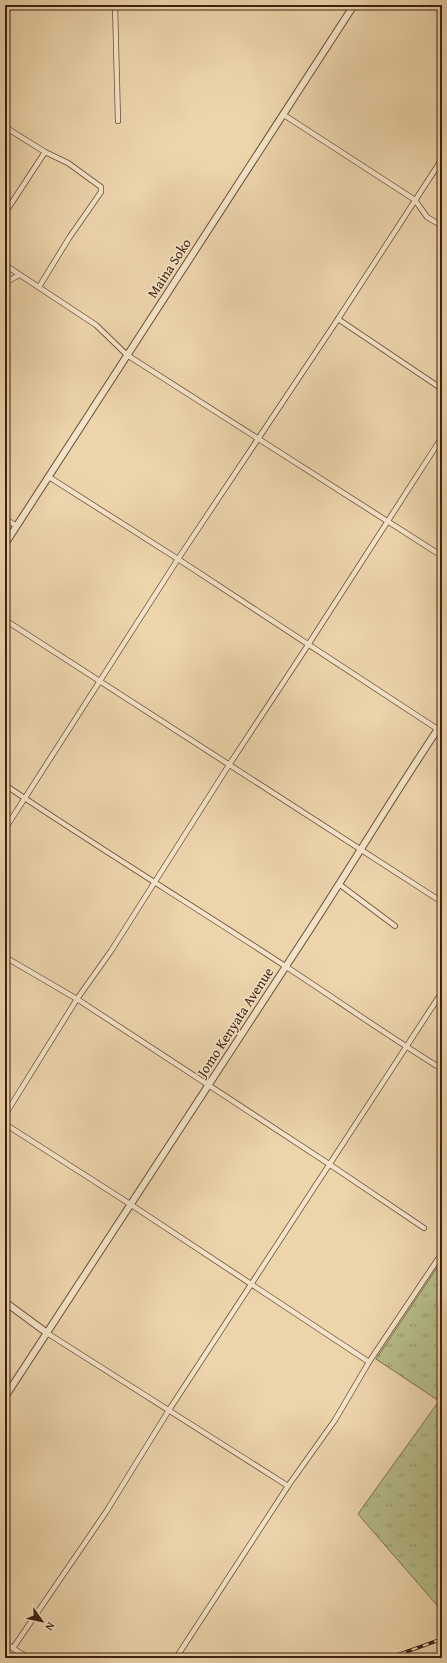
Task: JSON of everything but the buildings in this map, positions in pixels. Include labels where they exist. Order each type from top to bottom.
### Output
[{"type":"street","points":[[115,5],[118,121]]},
{"type":"street","name":"Maina Soko","points":[[5,544],[354,5]]},
{"type":"street","points":[[284,115],[415,200],[427,217],[442,226]]},
{"type":"street","points":[[5,127],[97,182],[101,187],[101,192],[69,238],[39,287]]},
{"type":"street","points":[[5,213],[45,152]]},
{"type":"street","points":[[5,829],[178,559],[338,319],[442,159]]},
{"type":"street","points":[[5,265],[96,325],[127,355],[442,556]]},
{"type":"street","points":[[5,283],[19,275]]},
{"type":"street","points":[[338,319],[442,388]]},
{"type":"street","points":[[5,1116],[77,1000],[111,951],[229,765],[442,437]]},
{"type":"street","points":[[48,477],[178,559],[308,645],[441,728]]},
{"type":"street","points":[[5,519],[17,526]]},
{"type":"street","points":[[5,620],[442,902]]},
{"type":"street","name":"Jomo Kenyata Avenue","points":[[5,1397],[286,966],[360,849],[441,728]]},
{"type":"street","points":[[5,785],[154,883],[286,966],[406,1047],[442,1069]]},
{"type":"street","points":[[339,884],[395,926]]},
{"type":"street","points":[[5,957],[77,1000],[329,1164],[424,1228]]},
{"type":"street","points":[[13,1648],[106,1512],[169,1410],[442,992]]},
{"type":"street","points":[[5,1124],[130,1204],[369,1362]]},
{"type":"street","points":[[176,1658],[288,1486],[335,1420],[369,1362],[442,1253]]},
{"type":"street","points":[[5,1302],[47,1333],[288,1486]]},
{"type":"street","points":[[5,1643],[28,1658]]},
{"type":"green space","points":[[442,1260],[442,1611],[358,1514],[439,1401],[376,1359]]},
{"type":"railway","points":[[389,1658],[442,1639]]}]
